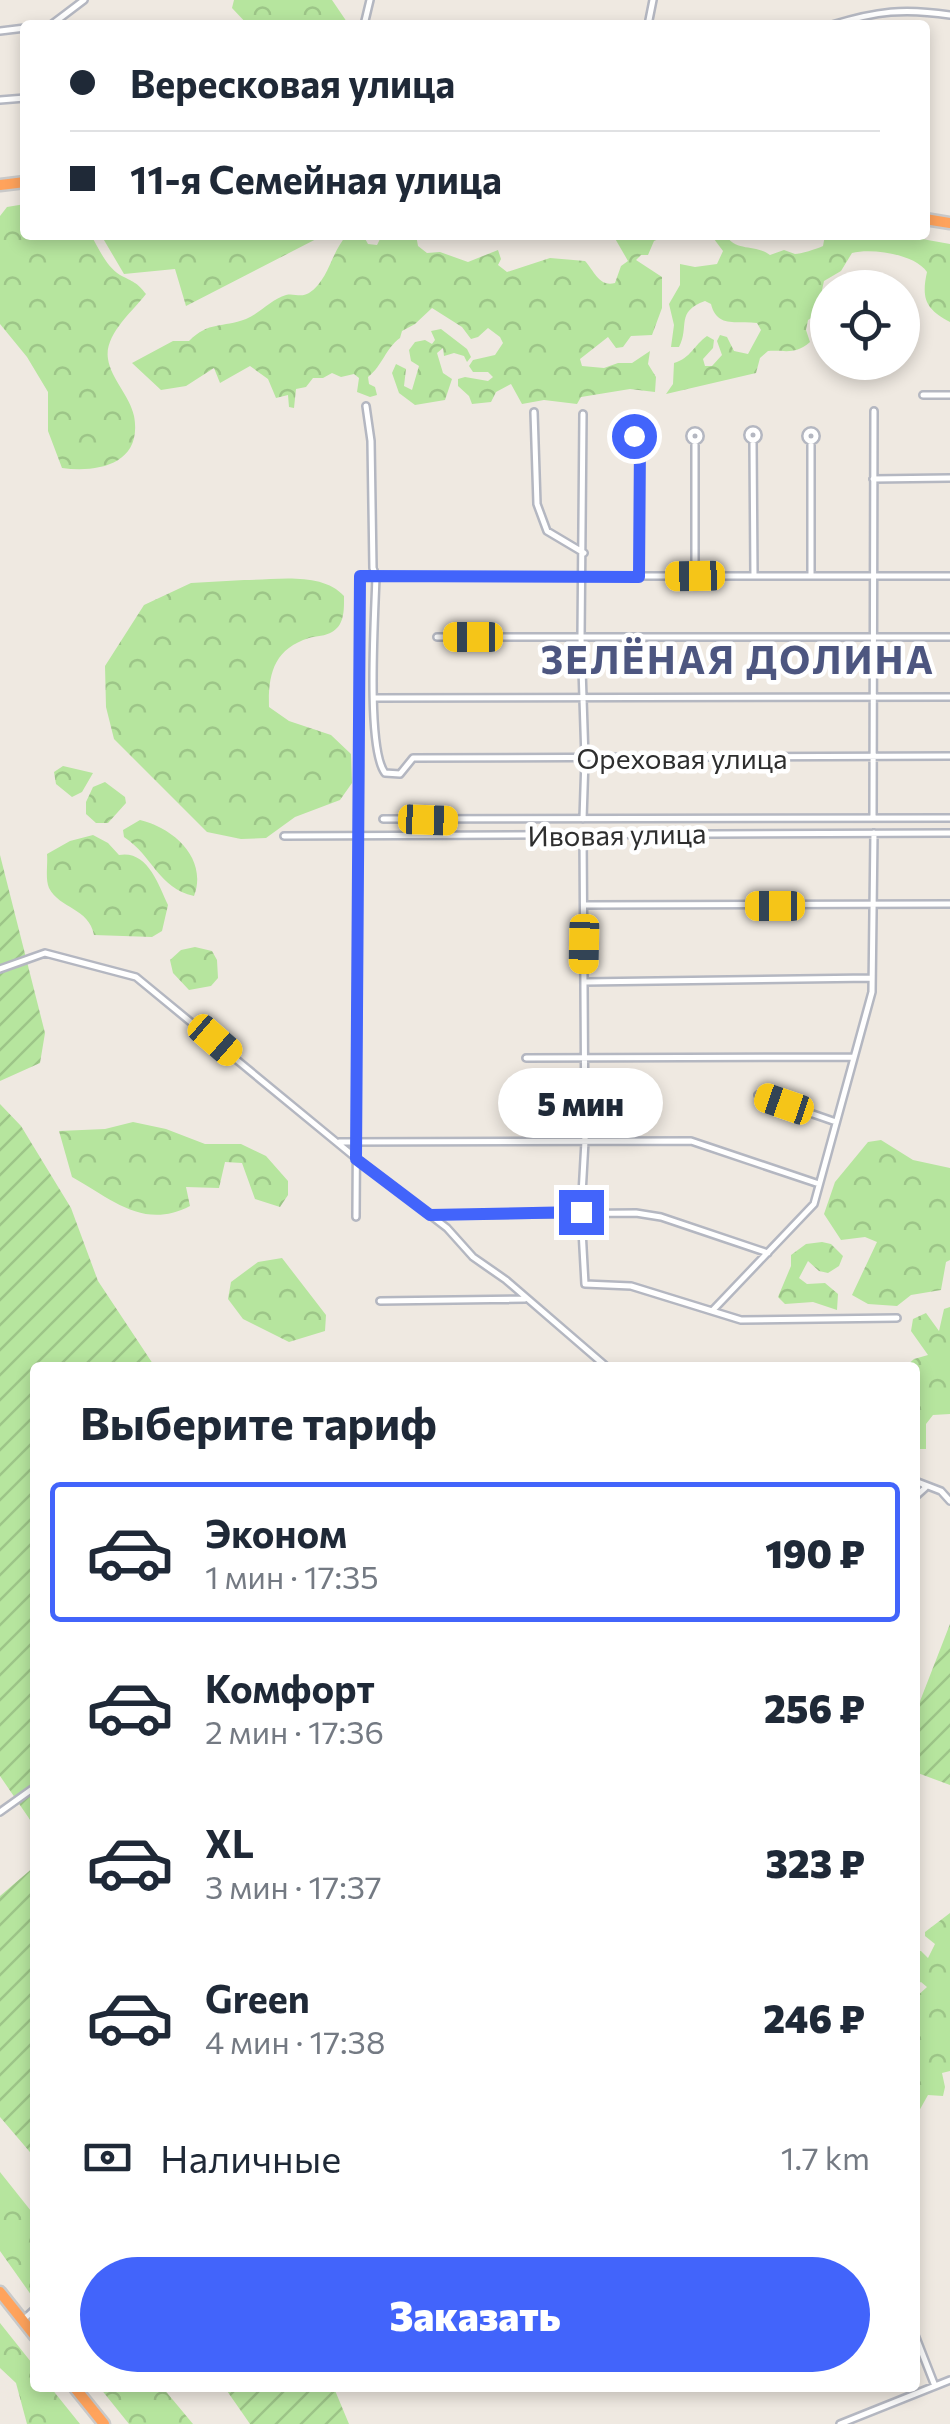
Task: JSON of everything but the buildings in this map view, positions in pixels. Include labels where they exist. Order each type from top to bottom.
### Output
[{"type":"highway","points":[[0,2292],[30,2329]]},
{"type":"highway","points":[[78,2392],[104,2424]]},
{"type":"street","points":[[58,20],[84,0]]},
{"type":"street","points":[[849,20],[884,10],[912,9],[950,15]]},
{"type":"street","points":[[923,395],[950,394]]},
{"type":"street","points":[[366,406],[376,576],[374,698],[950,697]]},
{"type":"street","points":[[873,818],[874,411]]},
{"type":"street","points":[[534,412],[535,496],[541,517],[554,537],[584,553]]},
{"type":"street","points":[[582,819],[586,759],[583,414]]},
{"type":"street","points":[[753,440],[754,576]]},
{"type":"street","points":[[695,576],[696,441]]},
{"type":"street","points":[[810,441],[811,576]]},
{"type":"street","points":[[639,577],[640,442]]},
{"type":"street","points":[[872,479],[950,478]]},
{"type":"street","points":[[356,1216],[360,576],[950,576]]},
{"type":"street","points":[[437,637],[950,637]]},
{"type":"street","name":"Ореховая улица","points":[[374,698],[381,770],[390,775],[400,774],[413,758],[950,756]]},
{"type":"street","name":"Ивовая улица","points":[[383,819],[950,818]]},
{"type":"street","name":"Ивовая улица","points":[[284,836],[950,832]]},
{"type":"street","points":[[583,833],[585,1140],[581,1212],[585,1284],[631,1286],[751,1320],[897,1318]]},
{"type":"street","points":[[713,1310],[809,1212],[819,1184],[872,992],[874,833]]},
{"type":"street","points":[[584,905],[950,904]]},
{"type":"street","points":[[0,969],[45,953],[136,977],[356,1159],[447,1228],[473,1258],[601,1362]]},
{"type":"street","points":[[584,982],[872,978]]},
{"type":"street","points":[[526,1058],[854,1057]]},
{"type":"street","points":[[758,1095],[836,1122]]},
{"type":"street","points":[[336,1142],[700,1142],[819,1184]]},
{"type":"street","points":[[430,1215],[654,1215],[768,1253]]},
{"type":"street","points":[[726,1296],[730,1317]]},
{"type":"street","points":[[380,1301],[528,1299]]},
{"type":"street","points":[[920,1482],[942,1491],[950,1501]]},
{"type":"street","points":[[0,1812],[30,1791]]},
{"type":"street","points":[[23,2320],[30,2314]]},
{"type":"street","points":[[920,2348],[935,2386]]},
{"type":"street","points":[[840,2424],[950,2380]]},
{"type":"green space","points":[[234,0],[332,0],[346,20],[243,20],[232,8]]},
{"type":"green space","points":[[20,205],[20,240],[94,240],[111,267],[146,294],[120,324],[108,350],[110,366],[132,409],[135,432],[132,445],[115,462],[90,469],[62,468],[48,431],[48,392],[27,357],[0,324],[0,216],[7,207]]},
{"type":"green space","points":[[104,240],[314,240],[186,306],[175,269],[124,274]]},
{"type":"green space","points":[[343,240],[366,240],[377,245],[380,240],[417,240],[427,253],[440,252],[468,262],[498,250],[498,265],[507,272],[550,258],[585,261],[598,278],[610,284],[615,283],[621,266],[628,261],[616,240],[656,240],[648,255],[636,260],[662,277],[662,308],[652,335],[631,336],[623,347],[616,348],[608,337],[580,359],[582,366],[604,368],[632,363],[650,351],[648,364],[656,377],[655,392],[630,389],[581,397],[577,404],[544,400],[522,404],[511,384],[496,392],[491,402],[472,404],[458,386],[458,379],[488,381],[493,377],[488,372],[473,372],[469,366],[473,360],[495,355],[503,343],[488,328],[471,339],[462,327],[432,308],[402,331],[368,377],[377,395],[370,397],[357,392],[359,378],[354,374],[341,377],[332,373],[313,378],[306,387],[296,389],[294,408],[289,407],[288,395],[276,398],[268,379],[250,366],[220,383],[214,368],[186,386],[161,390],[132,363],[173,341],[189,341],[209,328],[246,319],[281,297],[309,293],[321,281]]},
{"type":"green space","points":[[715,240],[730,240],[770,255],[784,250],[795,254],[817,249],[824,240],[928,240],[950,244],[950,322],[927,302],[927,272],[921,266],[892,254],[852,253],[842,270],[810,270],[810,319],[806,330],[810,342],[805,346],[768,351],[760,358],[756,373],[666,394],[673,384],[674,363],[707,336],[714,340],[713,348],[703,359],[705,366],[712,366],[722,355],[717,341],[720,335],[727,337],[734,351],[748,354],[761,330],[757,323],[723,320],[705,301],[686,315],[679,347],[671,347],[674,325],[669,304],[680,285],[680,264],[717,264],[723,251]]},
{"type":"green space","points":[[441,329],[467,349],[471,357],[467,362],[464,356],[454,353],[444,356],[443,348],[437,353],[443,373],[452,379],[445,400],[415,405],[399,393],[392,373],[396,364],[406,369],[404,386],[412,390],[419,366],[411,361],[409,350],[415,342],[425,340],[432,344],[435,340],[431,331]]},
{"type":"green space","points":[[311,580],[335,588],[344,596],[343,616],[336,629],[297,643],[281,656],[272,674],[269,707],[289,721],[331,735],[351,754],[352,783],[340,800],[295,817],[266,838],[241,839],[207,832],[114,739],[106,707],[105,666],[144,605],[191,583]]},
{"type":"green space","points":[[63,766],[93,773],[82,792],[72,797],[56,784],[54,772]]},
{"type":"green space","points":[[105,782],[125,797],[126,803],[108,823],[96,823],[86,814],[86,802],[93,787]]},
{"type":"green space","points":[[140,820],[165,830],[185,847],[196,870],[194,896],[172,886],[124,837],[123,830]]},
{"type":"green space","points":[[93,835],[119,855],[137,858],[150,870],[168,905],[162,931],[152,937],[94,935],[86,919],[54,895],[48,884],[47,854],[70,841]]},
{"type":"green space","points":[[0,855],[45,1033],[40,1063],[0,1081]]},
{"type":"green space","points":[[195,947],[212,951],[218,978],[211,986],[189,990],[173,973],[170,960],[181,950]]},
{"type":"green space","points":[[0,1104],[21,1126],[71,1208],[98,1281],[152,1362],[30,1362],[30,1820],[0,1776]]},
{"type":"green space","points":[[133,1122],[205,1144],[241,1144],[266,1156],[288,1181],[288,1195],[280,1207],[255,1199],[242,1163],[225,1162],[219,1188],[186,1187],[190,1206],[158,1215],[115,1203],[72,1177],[59,1131],[105,1129]]},
{"type":"green space","points":[[881,1140],[913,1160],[950,1168],[950,1260],[946,1262],[941,1290],[911,1295],[897,1306],[868,1304],[852,1295],[877,1242],[865,1237],[841,1240],[824,1214],[835,1182],[868,1142]]},
{"type":"green space","points":[[806,1244],[831,1244],[843,1256],[839,1266],[828,1273],[808,1261],[799,1278],[807,1284],[825,1283],[838,1294],[837,1310],[813,1302],[785,1304],[778,1297],[791,1266],[791,1255]]},
{"type":"green space","points":[[282,1258],[326,1315],[325,1331],[289,1342],[243,1319],[228,1299],[231,1282],[258,1262]]},
{"type":"green space","points":[[950,1307],[950,1414],[933,1415],[926,1424],[926,1449],[920,1449],[920,1362],[911,1362],[928,1355],[911,1331],[913,1319],[926,1313],[939,1331],[944,1309]]},
{"type":"green space","points":[[950,1624],[950,1785],[920,1774],[920,1701]]},
{"type":"green space","points":[[30,1870],[30,2152],[0,2117],[0,1896]]},
{"type":"green space","points":[[950,1913],[950,2071],[942,2073],[943,2096],[928,2095],[920,2109],[920,1993],[927,1987],[920,1982],[920,1951],[928,1958],[935,1944],[925,1932]]},
{"type":"green space","points":[[0,2172],[30,2210],[30,2293],[0,2251]]},
{"type":"green space","points":[[0,2323],[30,2361],[30,2392],[54,2392],[80,2424],[27,2424],[16,2383],[0,2368]]},
{"type":"green space","points":[[103,2392],[166,2392],[193,2424],[129,2424]]},
{"type":"green space","points":[[228,2392],[336,2392],[349,2424],[250,2424]]},
{"type":"district","name":"ЗЕЛЁНАЯ ДОЛИНА","points":[[738,658]]},
{"type":"route","points":[[581,1212],[430,1215],[356,1159],[360,576],[639,577],[640,442],[634,436]]}]
